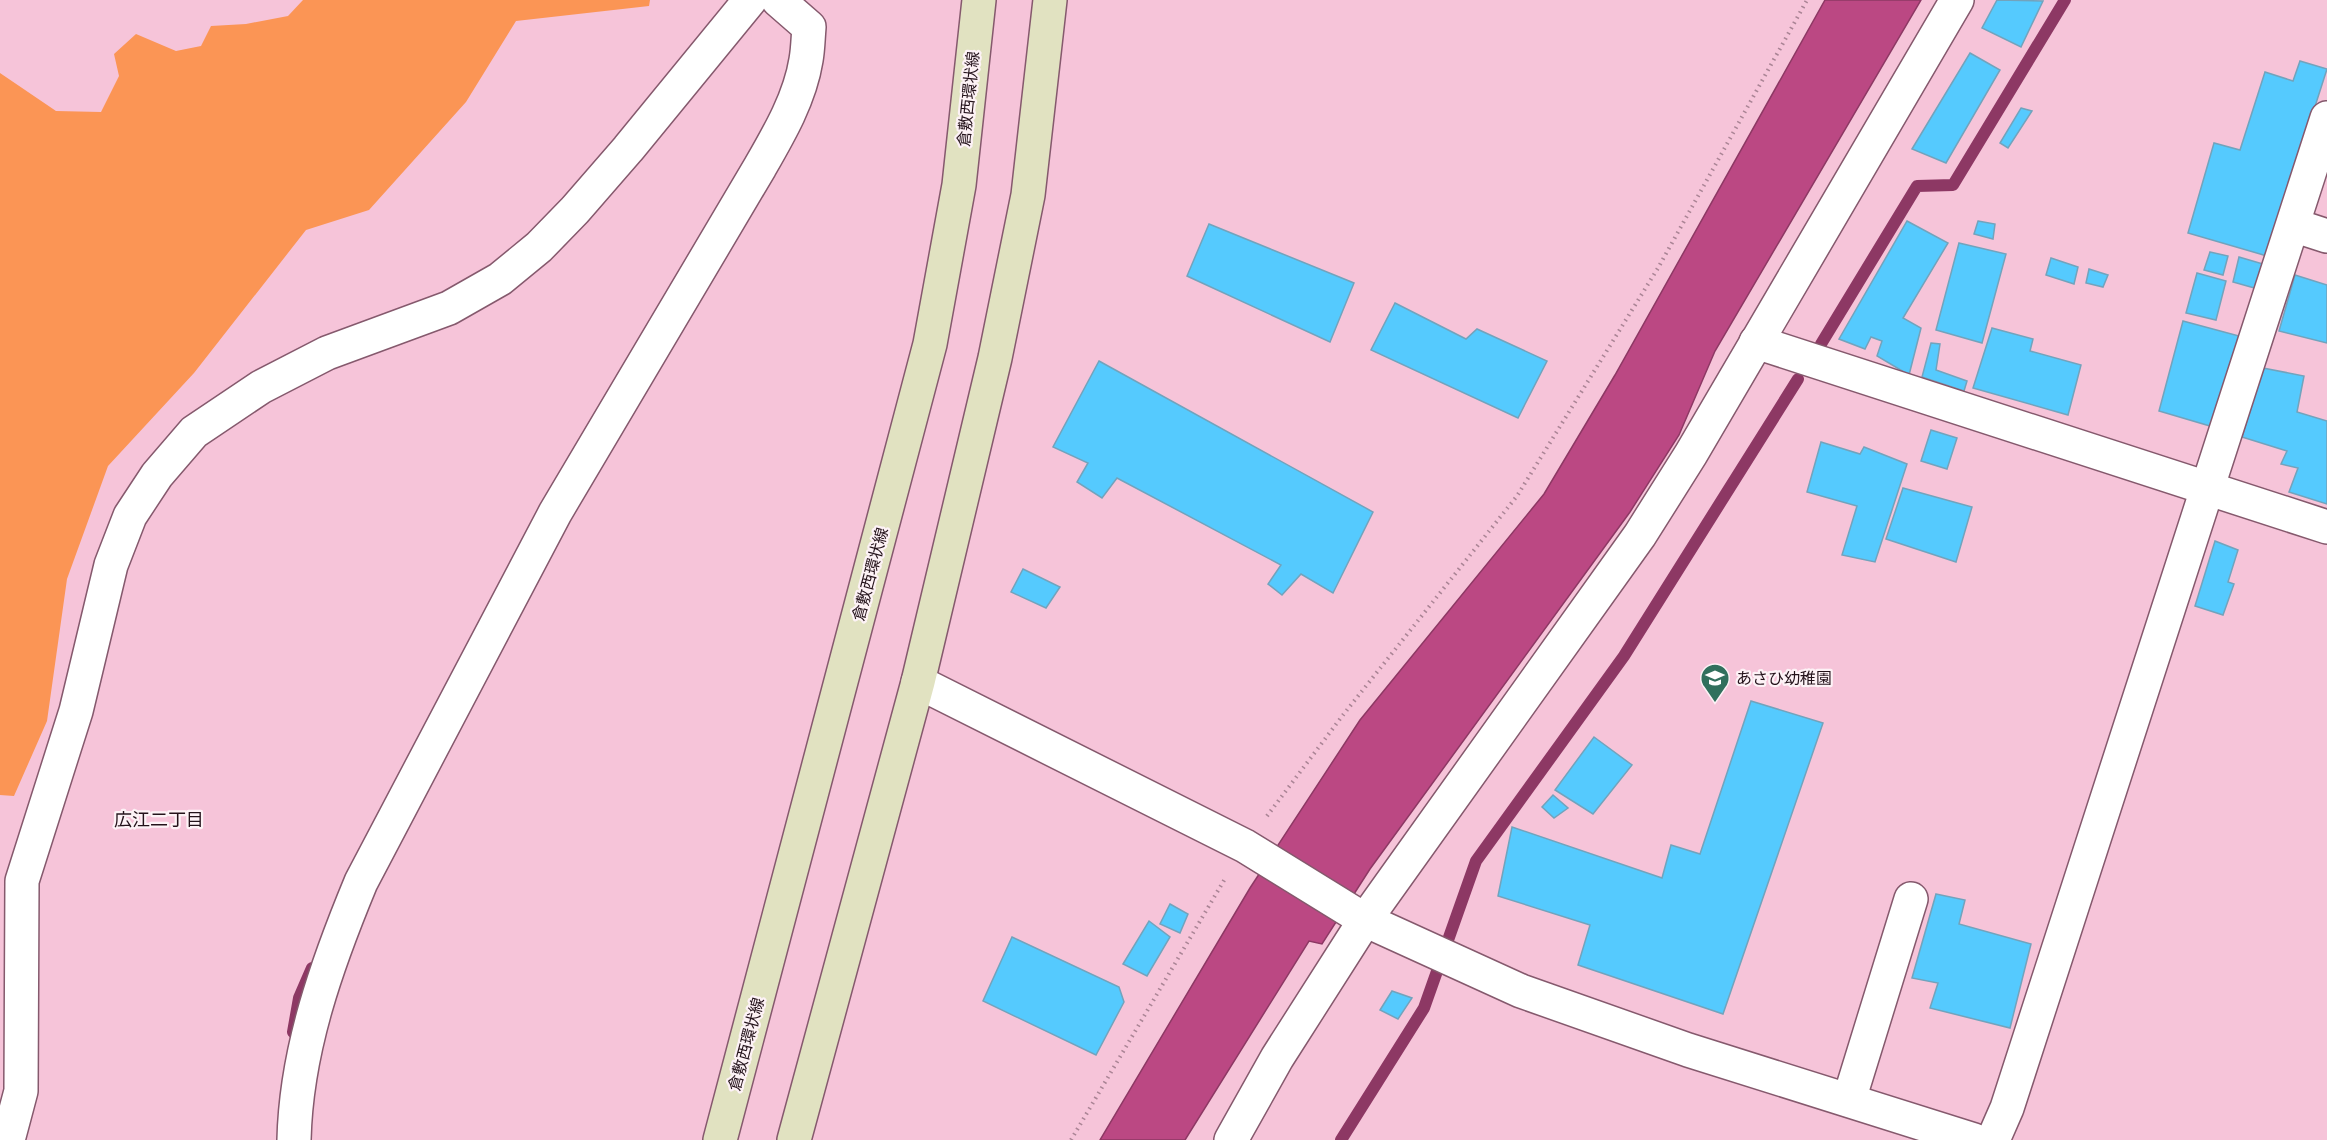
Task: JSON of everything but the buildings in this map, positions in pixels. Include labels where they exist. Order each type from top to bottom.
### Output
[{"type":"main road","name":"倉敷西環状線","points":[[720,1140],[930,344],[959,185],[979,0]]},
{"type":"main road","points":[[794,1140],[918,682],[995,358],[1028,195],[1050,0]]},
{"type":"street","points":[[8,1140],[21,1091],[22,881],[76,711],[111,565],[130,516],[157,475],[194,432],[261,387],[327,353],[449,308],[500,279],[539,247],[628,149],[750,0]]},
{"type":"street","points":[[294,1140],[295,1103],[318,999],[337,940],[361,882],[555,513],[760,167],[795,99],[806,62],[809,27],[778,0]]},
{"type":"street","points":[[1231,1140],[1357,915],[1640,535],[1691,454],[1958,0]]},
{"type":"street","points":[[1993,1140],[2011,1096],[2327,118]]},
{"type":"street","points":[[2293,225],[2327,236]]},
{"type":"street","points":[[1756,342],[2327,527]]},
{"type":"street","points":[[918,682],[1253,851],[1357,915],[1521,991],[1677,1047],[1974,1140]]},
{"type":"street","points":[[1849,1100],[1911,899]]},
{"type":"path","points":[[1071,1140],[1253,851],[1343,715],[1517,496],[1658,268],[1807,0]]},
{"type":"shaded area","points":[[303,0],[650,0],[649,6],[516,21],[466,102],[369,210],[306,230],[194,373],[108,466],[67,579],[47,721],[14,796],[0,795],[0,73],[56,111],[101,112],[119,76],[114,54],[136,34],[176,51],[201,46],[211,26],[246,24],[288,16]]},
{"type":"shaded area","points":[[1825,0],[1921,0],[1715,351],[1679,435],[1630,512],[1370,869],[1322,944],[1309,941],[1185,1140],[1100,1140],[1250,888],[1360,720],[1544,494],[1615,375]]},
{"type":"waterway","points":[[1821,344],[1917,186],[1953,185],[2065,0]]},
{"type":"waterway","points":[[1341,1140],[1424,1008],[1476,861],[1624,656],[1798,379]]},
{"type":"waterway","points":[[293,1032],[299,998],[312,968]]},
{"type":"place","name":"あさひ幼稚園","points":[[1715,704]]},
{"type":"district","name":"広江二丁目","points":[[159,819]]}]
